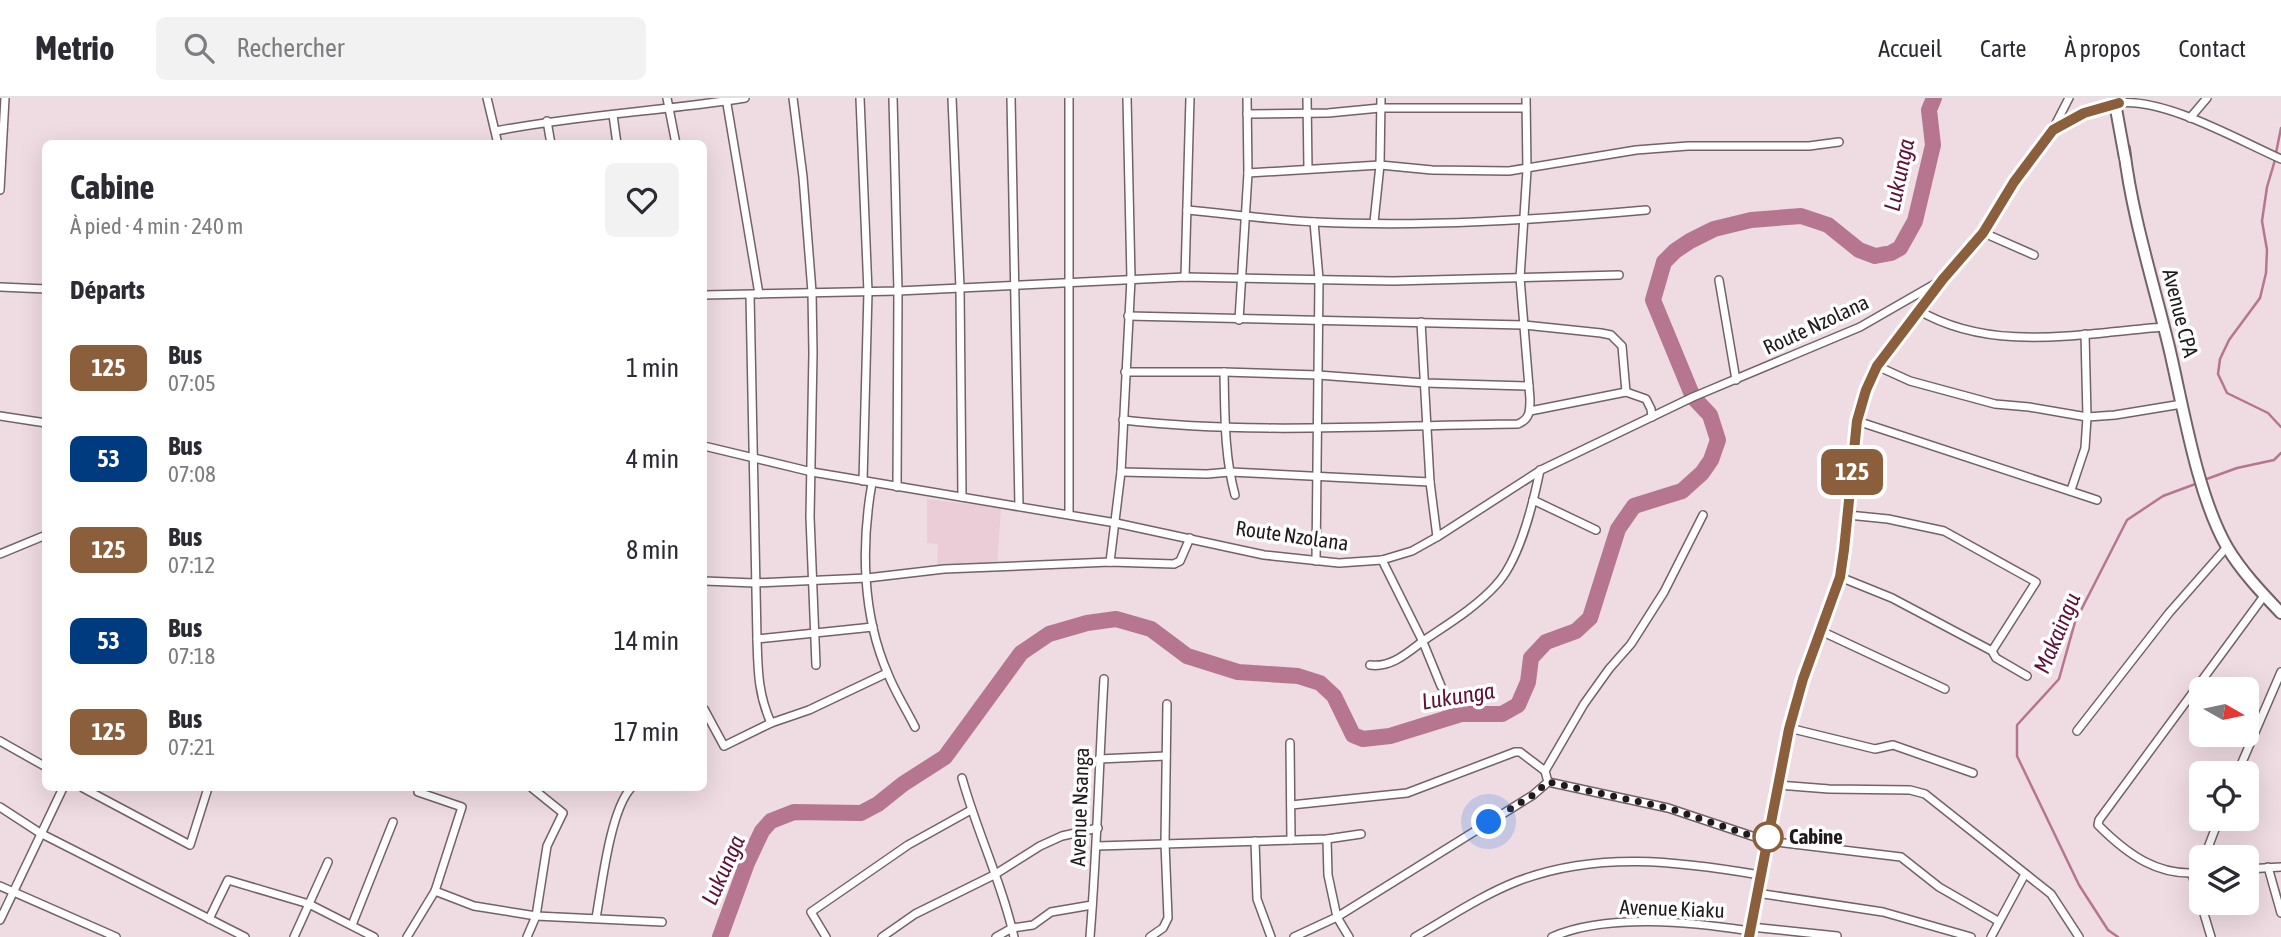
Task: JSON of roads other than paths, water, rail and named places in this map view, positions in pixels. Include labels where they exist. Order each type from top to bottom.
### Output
[{"type":"street","points":[[0,190],[5,98]]},
{"type":"street","points":[[487,98],[497,140]]},
{"type":"street","points":[[667,98],[675,140]]},
{"type":"street","points":[[496,131],[547,121],[671,109],[746,98]]},
{"type":"street","points":[[793,98],[803,177],[811,292],[812,580],[816,665]]},
{"type":"street","points":[[860,98],[867,292],[863,481]]},
{"type":"street","points":[[893,98],[898,291],[897,487]]},
{"type":"street","points":[[952,98],[960,288],[962,497]]},
{"type":"street","points":[[1011,98],[1019,506]]},
{"type":"street","points":[[1069,98],[1069,514]]},
{"type":"street","points":[[1110,562],[1121,472],[1131,279],[1127,98]]},
{"type":"street","points":[[1185,277],[1190,98]]},
{"type":"street","points":[[1239,320],[1248,173],[1247,98]]},
{"type":"street","points":[[1307,98],[1308,169]]},
{"type":"street","points":[[1374,222],[1380,165],[1381,98]]},
{"type":"street","points":[[1123,420],[1225,428],[1518,424],[1525,421],[1531,411],[1520,278],[1527,170],[1526,98]]},
{"type":"street","points":[[1750,932],[1789,729],[1840,577],[1857,421],[1866,390],[1877,366],[1918,310],[1983,233],[2014,182],[2053,130],[2069,98]]},
{"type":"street","points":[[2190,118],[2207,98]]},
{"type":"street","points":[[727,99],[759,294]]},
{"type":"street","points":[[2053,130],[2069,119],[2114,100],[2148,104],[2190,118],[2281,159]]},
{"type":"street","name":"Avenue CPA","points":[[2114,100],[2125,158],[2200,476],[2227,547]]},
{"type":"street","points":[[1247,114],[1380,108],[1526,108]]},
{"type":"street","points":[[612,115],[616,140]]},
{"type":"street","points":[[547,121],[550,140]]},
{"type":"street","points":[[1248,173],[1380,165],[1432,170],[1527,170],[1636,150],[1688,146],[1809,146],[1839,142]]},
{"type":"street","points":[[1187,210],[1314,222],[1524,221],[1646,210]]},
{"type":"street","points":[[1314,222],[1318,279],[1316,561]]},
{"type":"street","points":[[1983,233],[2034,255]]},
{"type":"street","points":[[707,295],[898,291],[1185,277],[1393,281],[1619,275]]},
{"type":"street","name":"Route Nzolana","points":[[707,447],[812,472],[1069,514],[1264,555],[1339,563],[1382,560],[1412,551],[1437,537],[1541,470],[1676,405],[1860,327],[1943,279]]},
{"type":"street","points":[[1720,280],[1736,380]]},
{"type":"street","points":[[0,287],[42,289]]},
{"type":"street","points":[[750,295],[759,689],[771,723]]},
{"type":"street","points":[[1918,310],[1968,331],[2021,338],[2164,327]]},
{"type":"street","points":[[1128,316],[1524,325],[1611,335],[1622,346],[1626,392]]},
{"type":"street","points":[[1421,322],[1430,482],[1437,537]]},
{"type":"street","points":[[2071,490],[2085,447],[2085,334]]},
{"type":"street","points":[[1877,366],[1910,381],[1985,401],[2087,417],[2182,404]]},
{"type":"street","points":[[1125,372],[1318,375],[1425,383],[1529,386]]},
{"type":"street","points":[[1224,372],[1225,428],[1235,495]]},
{"type":"street","points":[[1531,411],[1626,392],[1646,399],[1652,417]]},
{"type":"street","points":[[0,416],[42,422]]},
{"type":"street","points":[[1857,421],[2097,500]]},
{"type":"street","points":[[1370,665],[1380,666],[1391,662],[1423,642],[1460,616],[1498,583],[1517,549],[1541,470]]},
{"type":"street","points":[[1121,472],[1230,472],[1430,482]]},
{"type":"street","points":[[872,483],[866,531],[867,578],[873,626],[887,673],[915,727]]},
{"type":"street","points":[[1533,500],[1596,530]]},
{"type":"street","points":[[1545,771],[1584,704],[1631,644],[1664,592],[1703,515]]},
{"type":"street","points":[[1848,515],[1888,519],[1944,531],[2036,582],[1992,651]]},
{"type":"street","points":[[0,554],[42,537]]},
{"type":"street","points":[[707,581],[755,583],[867,578],[944,569],[1110,562],[1174,564],[1180,561],[1190,538]]},
{"type":"street","points":[[2077,730],[2169,613],[2227,547],[2264,596],[2281,613]]},
{"type":"street","points":[[1382,560],[1423,642],[1441,686]]},
{"type":"street","points":[[1840,577],[1892,598],[1992,651],[1996,658],[2027,676]]},
{"type":"street","points":[[2189,872],[2170,873],[2146,862],[2108,835],[2098,825],[2099,820],[2264,596]]},
{"type":"street","points":[[757,639],[873,626]]},
{"type":"street","points":[[1821,631],[1944,689]]},
{"type":"street","points":[[2243,761],[2281,671]]},
{"type":"street","points":[[707,715],[724,746],[887,673]]},
{"type":"street","name":"Avenue Nsanga","points":[[1090,937],[1104,679]]},
{"type":"street","points":[[1150,937],[1163,928],[1168,918],[1165,843],[1167,705]]},
{"type":"street","points":[[1789,729],[1875,749],[1893,745],[1973,773]]},
{"type":"street","points":[[0,741],[42,764]]},
{"type":"street","points":[[1290,743],[1291,840]]},
{"type":"street","points":[[1291,805],[1408,793],[1515,752],[1520,752],[1545,771],[1548,782]]},
{"type":"street","points":[[1099,759],[1166,756]]},
{"type":"street","points":[[962,778],[994,875],[1005,898],[1014,933]]},
{"type":"street","points":[[1548,782],[1668,808],[1767,841],[1900,857],[1946,892],[1998,921]]},
{"type":"street","points":[[1294,937],[1336,917],[1533,795],[1548,782]]},
{"type":"street","points":[[1777,785],[1920,791],[2051,894],[2079,937]]},
{"type":"street","points":[[0,920],[61,791]]},
{"type":"street","points":[[89,791],[190,845],[207,791]]},
{"type":"street","points":[[407,937],[435,891],[461,807],[418,791]]},
{"type":"street","points":[[527,937],[536,916],[547,846],[563,813],[536,791]]},
{"type":"street","points":[[596,918],[613,828],[628,791]]},
{"type":"street","points":[[0,807],[40,833],[245,937]]},
{"type":"street","points":[[826,937],[811,912],[908,845],[971,810]]},
{"type":"street","points":[[352,925],[393,822]]},
{"type":"street","points":[[882,937],[915,914],[994,875],[1040,846],[1062,836],[1098,828]]},
{"type":"street","points":[[1097,845],[1327,839],[1361,834]]},
{"type":"street","points":[[1327,839],[1328,875],[1336,917],[1349,937]]},
{"type":"street","points":[[1255,841],[1257,899],[1271,937]]},
{"type":"street","points":[[1415,937],[1517,881],[1566,866],[1616,860],[1683,864],[1760,875]]},
{"type":"street","points":[[294,937],[328,862]]},
{"type":"street","points":[[2268,867],[2281,913]]},
{"type":"street","points":[[2259,868],[2281,867]]},
{"type":"street","points":[[1991,937],[2025,874]]},
{"type":"street","points":[[209,919],[228,880],[309,904],[374,937]]},
{"type":"street","points":[[0,886],[116,937]]},
{"type":"street","points":[[435,891],[474,905],[536,916],[662,922]]},
{"type":"street","points":[[1757,894],[1883,912],[1971,937]]},
{"type":"street","points":[[996,937],[1033,925],[1051,912],[1092,905]]},
{"type":"street","points":[[2207,915],[2211,937]]},
{"type":"street","name":"Avenue Kiaku","points":[[1552,937],[1631,922],[1837,936]]},
{"type":"waterway","name":"Lukunga","points":[[720,937],[747,863],[762,831],[771,821],[794,812],[861,813],[878,804],[945,757],[1021,653],[1049,634],[1087,623],[1116,619],[1151,629],[1187,656],[1238,672],[1298,676],[1320,683],[1334,696],[1353,735],[1363,739],[1390,736],[1461,714],[1502,714],[1518,705],[1528,682],[1531,658],[1546,642],[1576,631],[1590,618],[1618,529],[1634,506],[1682,491],[1702,473],[1711,460],[1718,440],[1710,415],[1693,397],[1653,300],[1664,262],[1690,241],[1714,229],[1751,220],[1801,216],[1828,225],[1859,250],[1875,256],[1900,248],[1915,221],[1933,145],[1929,110],[1934,98]]},
{"type":"waterway","name":"Makaingu","points":[[2276,153],[2281,128]]},
{"type":"waterway","name":"Makaingu","points":[[2275,160],[2267,187],[2262,221],[2267,250],[2266,273],[2260,298],[2229,340],[2220,359],[2218,374],[2227,393],[2268,413],[2281,427]]},
{"type":"waterway","name":"Makaingu","points":[[2204,480],[2237,468],[2274,460],[2281,453]]},
{"type":"waterway","name":"Makaingu","points":[[2118,937],[2108,930],[2079,885],[2017,756],[2017,725],[2059,679],[2075,622],[2127,520],[2163,496],[2198,483]]},
{"type":"place","name":"Cabine","points":[[1768,837]]}]
